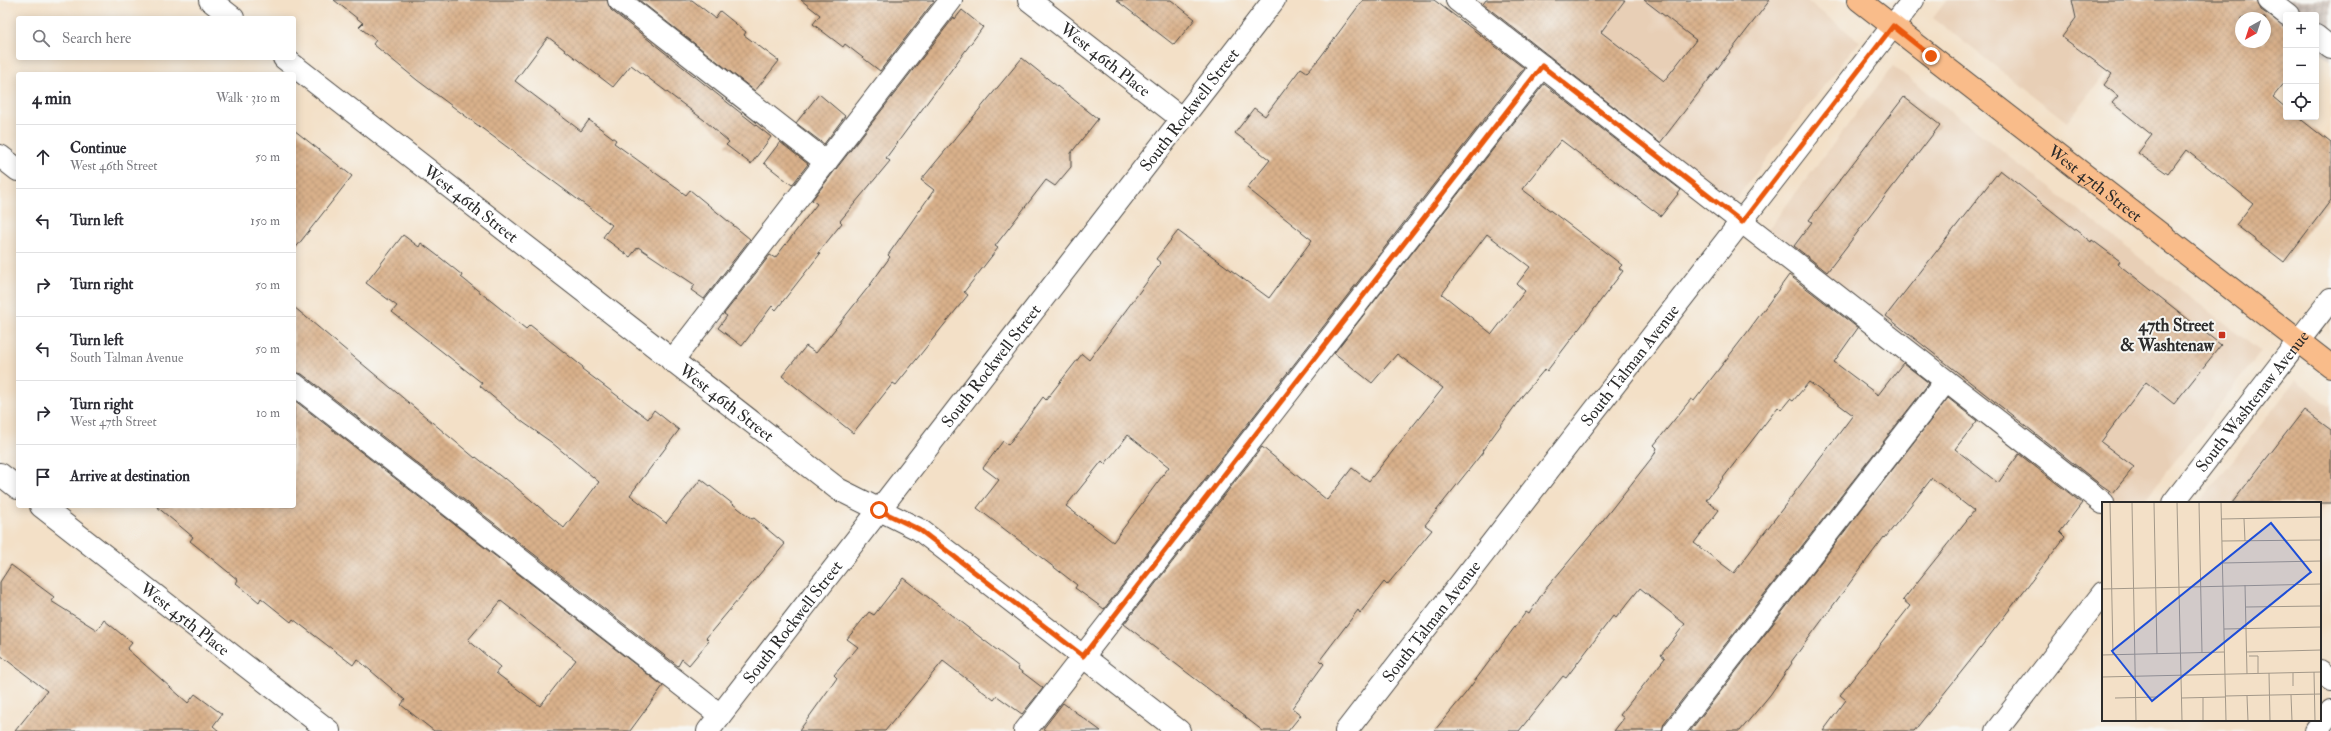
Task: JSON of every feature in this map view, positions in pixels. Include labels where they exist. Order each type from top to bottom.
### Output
[{"type":"main road","name":"West 47th Street","points":[[1859,0],[2331,366]]},
{"type":"street","points":[[210,0],[230,16]]},
{"type":"street","points":[[619,0],[826,162]]},
{"type":"street","points":[[672,361],[951,0]]},
{"type":"street","name":"West 46th Place","points":[[1029,0],[1182,119]]},
{"type":"street","name":"South Rockwell Street","points":[[714,723],[1274,0]]},
{"type":"street","points":[[1457,0],[2103,502]]},
{"type":"street","name":"South Talman Avenue","points":[[1346,731],[1913,0]]},
{"type":"street","points":[[2269,0],[2284,12]]},
{"type":"street","points":[[2319,38],[2331,48]]},
{"type":"street","name":"West 46th Street","points":[[287,60],[838,489],[920,530],[1179,731]]},
{"type":"street","points":[[1025,731],[1542,66]]},
{"type":"street","points":[[0,156],[16,168]]},
{"type":"street","name":"South Washtenaw Avenue","points":[[2174,502],[2331,299]]},
{"type":"street","points":[[1674,731],[1946,381]]},
{"type":"street","points":[[296,386],[714,723]]},
{"type":"street","points":[[0,474],[16,486]]},
{"type":"street","name":"West 45th Place","points":[[44,508],[329,731]]},
{"type":"street","points":[[1996,731],[2102,594]]},
{"type":"street","points":[[2321,672],[2331,680]]},
{"type":"street","points":[[2316,731],[2331,711]]},
{"type":"shaded area","points":[[1457,0],[1806,0],[1859,41],[1727,210]]},
{"type":"shaded area","points":[[1947,0],[2164,0],[2067,122],[1933,18]]},
{"type":"shaded area","points":[[2253,0],[2331,0],[2331,60],[2319,51],[2319,12],[2283,12],[2283,24],[2271,14],[2271,12],[2268,12]]},
{"type":"shaded area","points":[[1893,66],[2261,352],[2143,502],[2102,502],[1762,237]]},
{"type":"shaded area","points":[[2296,380],[2331,407],[2331,499],[2321,512],[2321,502],[2200,502]]},
{"type":"building","points":[[334,0],[607,0],[611,10],[771,137],[751,164],[726,145],[729,142],[704,120],[631,65],[613,87],[548,37],[515,81],[581,131],[589,120],[616,140],[614,143],[686,195],[690,190],[750,239],[704,299],[691,290],[695,285],[638,247],[630,257],[603,237],[612,225],[417,80],[373,44],[376,40],[359,27],[363,23]]},
{"type":"building","points":[[639,0],[692,0],[715,18],[720,11],[746,32],[744,35],[779,61],[755,91]]},
{"type":"building","points":[[801,0],[934,1],[880,71],[845,44],[843,47],[813,24],[820,15]]},
{"type":"building","points":[[1116,0],[1171,0],[1195,19],[1174,45]]},
{"type":"building","points":[[1363,0],[1434,0],[1524,68],[1104,609],[1075,588],[1077,585],[977,508],[999,480],[983,468],[1003,441],[1008,445],[1043,397],[1046,400],[1082,354],[1089,360],[1161,263],[1156,259],[1178,231],[1269,298],[1312,240],[1247,188],[1270,160],[1235,133],[1254,108],[1265,116],[1301,68],[1307,72],[1319,59]],"holes":[[[1128,435],[1169,467],[1113,542],[1066,506],[1102,461],[1105,464]]]},
{"type":"building","points":[[1486,0],[1625,0],[1601,32],[1664,81],[1696,40],[1644,0],[1770,0],[1660,143],[1483,4]]},
{"type":"building","points":[[2072,0],[2257,0],[2261,10],[2264,12],[2235,12],[2235,48],[2271,48],[2271,17],[2283,25],[2283,85],[2273,97],[2283,105],[2283,120],[2302,120],[2331,143],[2331,200],[2284,262],[2236,225],[2253,203],[2186,150],[2168,174],[2138,153],[2152,135],[2112,103],[2118,96],[2104,85],[2112,74],[2062,37],[2076,18]]},
{"type":"building","points":[[962,10],[983,27],[886,158],[890,161],[840,221],[842,223],[818,253],[820,254],[776,310],[772,306],[742,346],[718,328],[727,316],[724,314],[770,255],[775,258],[817,204],[812,200],[954,17],[955,19]]},
{"type":"building","points":[[1022,58],[1098,119],[1071,153],[1071,167],[1055,186],[1046,180],[995,246],[998,248],[964,292],[968,295],[896,385],[893,383],[853,433],[782,376],[806,346],[816,353],[870,285],[890,257],[888,255],[934,190],[921,180]]},
{"type":"building","points":[[1544,84],[1681,190],[1661,216],[1561,140],[1522,189],[1622,265],[1619,268],[1623,271],[1547,371],[1545,369],[1523,395],[1482,451],[1483,452],[1425,525],[1432,530],[1387,585],[1384,582],[1360,613],[1358,610],[1320,660],[1324,664],[1292,708],[1301,715],[1288,731],[1263,731],[1124,624],[1262,447],[1327,500],[1352,468],[1369,481],[1443,388],[1397,354],[1372,383],[1334,353]],"holes":[[[1487,234],[1530,267],[1517,284],[1525,291],[1492,334],[1442,294]]]},
{"type":"building","points":[[819,94],[845,116],[824,144],[796,123]]},
{"type":"building","points":[[1904,97],[1940,125],[1827,272],[1794,246],[1812,222],[1809,220]]},
{"type":"building","points":[[296,132],[352,176],[296,247]]},
{"type":"building","points":[[780,142],[808,164],[792,185],[764,163]]},
{"type":"building","points":[[2000,170],[2091,242],[2092,240],[2120,261],[2118,264],[2221,345],[2174,404],[2146,382],[2101,442],[2134,467],[2113,493],[1886,316]]},
{"type":"building","points":[[403,235],[419,247],[421,243],[462,275],[461,277],[526,329],[530,325],[583,367],[582,369],[648,419],[654,410],[679,430],[630,495],[666,523],[701,479],[752,519],[754,518],[785,544],[706,638],[709,641],[689,665],[682,659],[678,666],[302,374],[296,372],[296,309],[475,458],[476,457],[504,479],[505,478],[564,528],[599,482],[480,386],[482,383],[392,312],[397,306],[366,283]]},
{"type":"building","points":[[1789,275],[1858,328],[1834,362],[1878,395],[1903,363],[1929,383],[1664,723],[1662,731],[1614,731],[1624,718],[1620,715],[1665,658],[1661,655],[1685,624],[1640,588],[1616,618],[1613,616],[1566,678],[1563,676],[1519,731],[1434,731],[1465,694],[1526,612],[1529,614],[1544,591],[1596,529],[1654,455],[1657,448],[1654,445],[1691,399],[1694,401]],"holes":[[[1809,382],[1853,415],[1734,573],[1694,543],[1719,510],[1706,500],[1778,407],[1781,410],[1790,399],[1793,401]]]},
{"type":"building","points":[[1948,398],[1977,421],[1955,449],[1998,483],[2019,454],[2082,503],[2060,532],[2065,537],[1974,656],[1914,731],[1823,731],[1846,700],[1840,695],[1910,606],[1903,600],[1974,511],[1932,478],[1885,538],[1884,537],[1791,662],[1792,663],[1770,695],[1740,731],[1690,731]]},
{"type":"building","points":[[296,402],[663,686],[630,731],[434,731],[401,705],[405,700],[357,659],[353,665],[293,619],[291,622],[261,598],[259,602],[236,583],[238,580],[190,541],[193,537],[158,508],[296,508]],"holes":[[[501,601],[576,660],[540,706],[496,673],[500,667],[468,640]]]},
{"type":"building","points":[[2304,410],[2331,430],[2331,503],[2233,502]]},
{"type":"building","points":[[11,565],[54,597],[51,601],[97,630],[104,620],[132,643],[127,649],[188,703],[195,694],[222,714],[213,726],[219,731],[15,731],[47,691],[0,655],[0,582]]},
{"type":"building","points":[[903,578],[1019,667],[1018,669],[1043,688],[1022,714],[997,696],[994,700],[943,661],[885,731],[799,731],[837,678],[834,675],[858,647],[847,639],[869,612],[874,615]]},
{"type":"building","points":[[1063,703],[1101,731],[1046,731],[1043,729]]},
{"type":"place","name":"47th Street & Washtenaw","points":[[2222,335]]},
{"type":"route","points":[[879,510],[920,530],[1083,656],[1542,66],[1742,222],[1893,26],[1931,56]]}]
